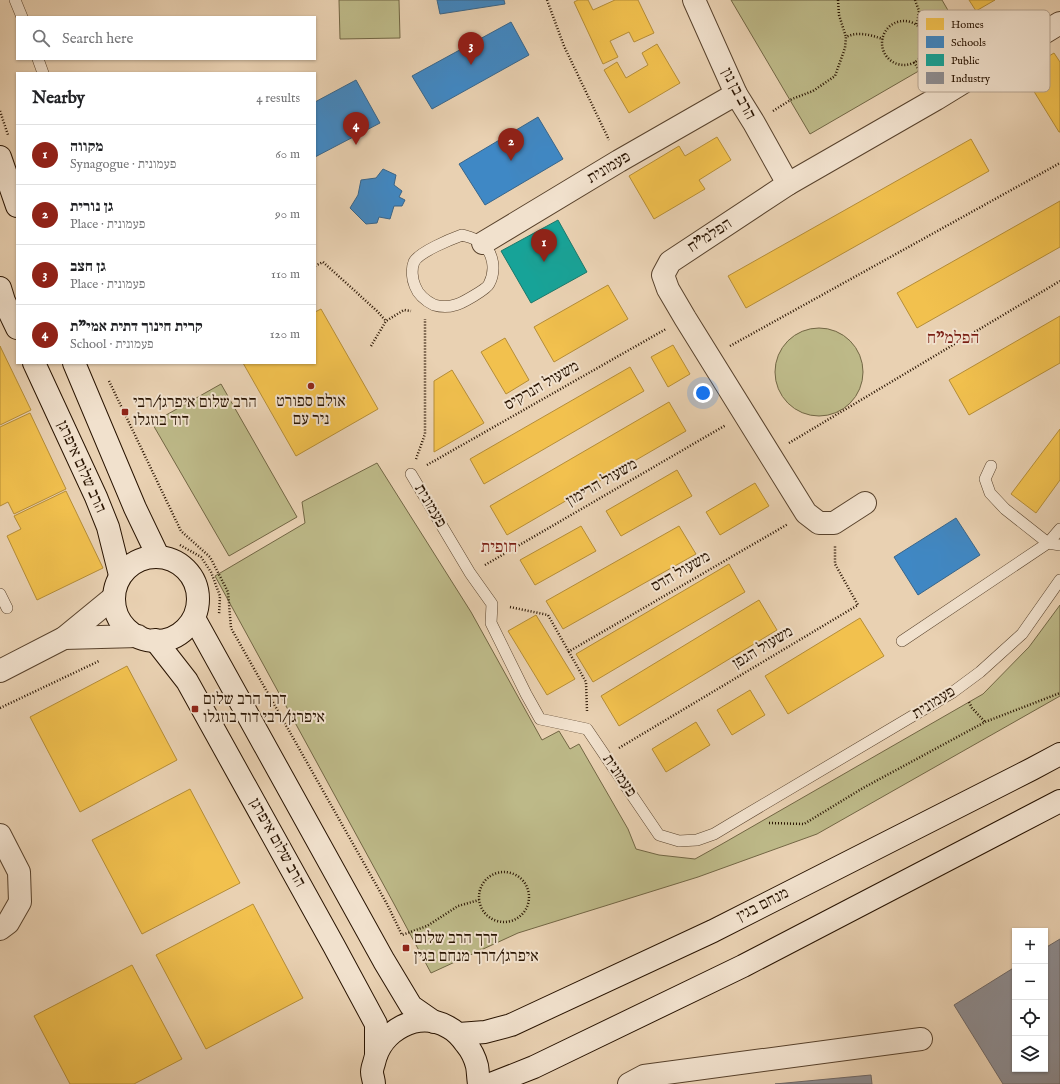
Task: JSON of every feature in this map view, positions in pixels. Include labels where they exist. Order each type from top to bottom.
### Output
[{"type":"main road","name":"הרב בן נון","points":[[694,0],[736,94],[788,184]]},
{"type":"main road","name":"הפלמ\"ח","points":[[1050,29],[1060,23]]},
{"type":"main road","name":"הפלמ\"ח","points":[[806,514],[685,318],[668,288],[663,275],[670,262],[788,184],[947,92]]},
{"type":"main road","name":"פעמונית","points":[[483,243],[619,161],[736,94]]},
{"type":"main road","points":[[0,157],[16,203]]},
{"type":"main road","points":[[0,288],[4,301],[16,326]]},
{"type":"main road","name":"הרב שלום איפרגן","points":[[34,364],[96,497],[108,527],[120,575]]},
{"type":"main road","name":"הרב שלום איפרגן","points":[[74,364],[135,508],[158,556]]},
{"type":"main road","points":[[806,514],[819,523],[834,523],[865,503]]},
{"type":"main road","points":[[64,638],[168,639],[186,628],[194,618],[198,601],[197,589],[194,580],[186,569],[180,564],[170,559],[158,556],[138,561],[120,575],[114,597],[119,617],[125,626],[132,633],[146,638]]},
{"type":"main road","points":[[0,671],[64,638],[114,597]]},
{"type":"main road","points":[[194,618],[384,962],[410,1006],[434,1022]]},
{"type":"main road","name":"הרב שלום איפרגן","points":[[146,638],[187,681],[376,1024],[371,1074]]},
{"type":"main road","name":"מנחם בגין","points":[[459,1034],[485,1032],[511,1025],[699,938],[1060,754]]},
{"type":"main road","points":[[491,1084],[534,1067],[743,966],[1060,801]]},
{"type":"main road","points":[[0,835],[20,872],[20,902],[8,922],[0,929]]},
{"type":"main road","points":[[371,1074],[382,1042],[392,1032],[405,1024],[420,1021],[434,1022],[447,1026],[459,1034],[470,1048],[477,1065],[478,1084]]},
{"type":"main road","points":[[629,1084],[644,1076],[921,1039]]},
{"type":"lane","points":[[15,0],[22,16]]},
{"type":"lane","points":[[38,60],[43,72]]},
{"type":"lane","points":[[462,235],[483,243],[490,253],[493,264],[493,275],[489,286],[457,305],[445,306],[434,304],[425,299],[418,292],[413,282],[412,271],[414,261],[421,254],[444,242],[462,235]]},
{"type":"lane","points":[[991,466],[985,479],[990,493],[1005,509],[1048,544],[1060,545]]},
{"type":"lane","name":"פעמונית","points":[[410,474],[470,573],[492,604]]},
{"type":"lane","points":[[902,641],[1048,544],[1060,530]]},
{"type":"lane","name":"פעמונית","points":[[587,729],[659,835],[679,841],[697,840],[714,834],[953,692],[980,672],[1022,634],[1060,580]]},
{"type":"lane","points":[[0,594],[8,608]]},
{"type":"lane","points":[[492,604],[491,623],[540,719],[587,729]]},
{"type":"path","points":[[547,0],[564,46],[619,161]]},
{"type":"path","points":[[754,123],[792,99],[813,91],[835,76],[845,48],[846,37],[839,15],[838,0]]},
{"type":"path","points":[[915,0],[919,10]]},
{"type":"path","points":[[918,18],[917,25],[903,21],[889,27],[883,39],[885,53],[894,62],[908,64],[918,59]]},
{"type":"path","points":[[846,37],[853,34],[867,34],[883,39]]},
{"type":"path","points":[[710,357],[1060,163]]},
{"type":"path","points":[[316,266],[323,262],[386,321]]},
{"type":"path","points":[[770,455],[1060,281]]},
{"type":"path","name":"פעמונית","points":[[410,474],[425,434],[425,299]]},
{"type":"path","points":[[371,346],[386,321],[404,310],[425,314]]},
{"type":"path","name":"משעול הנרקיס","points":[[410,474],[685,318]]},
{"type":"path","points":[[106,376],[181,531],[210,557],[228,592],[230,628],[383,897],[402,935],[427,926],[458,906],[479,900]]},
{"type":"path","name":"משעול הרימון","points":[[470,573],[745,414]]},
{"type":"path","name":"משעול הדס","points":[[568,652],[806,514]]},
{"type":"path","name":"משעול הגפן","points":[[605,756],[858,605],[835,564],[834,523]]},
{"type":"path","points":[[492,604],[548,615],[586,682],[587,729]]},
{"type":"path","points":[[0,708],[105,658]]},
{"type":"path","points":[[804,824],[863,788],[985,722],[1060,693]]},
{"type":"path","points":[[504,872],[519,877],[525,883],[529,898],[528,906],[524,913],[510,921],[501,922],[486,915],[479,900],[480,891],[483,884],[489,877],[504,872]]},
{"type":"shaded area","points":[[339,0],[399,0],[400,38],[340,39]]},
{"type":"shaded area","points":[[731,0],[942,0],[948,10],[918,10],[918,71],[810,134]]},
{"type":"shaded area","points":[[810,328],[828,328],[844,335],[856,347],[863,363],[863,381],[856,397],[844,409],[828,416],[810,416],[794,409],[782,397],[775,381],[775,363],[782,347],[794,335]]},
{"type":"shaded area","points":[[221,384],[297,517],[229,556],[152,423]]},
{"type":"shaded area","points":[[377,463],[471,612],[542,740],[559,731],[570,749],[579,744],[628,829],[636,849],[659,855],[695,859],[983,694],[1029,647],[1060,605],[1060,696],[817,834],[698,877],[518,933],[431,973],[215,576],[305,523],[302,502]]},
{"type":"building: Homes","points":[[578,0],[588,0],[593,10],[615,0],[638,0],[654,33],[634,42],[629,32],[610,41],[618,57],[603,64],[574,2]]},
{"type":"building: Homes","points":[[969,0],[995,0],[978,10],[975,10]]},
{"type":"building: Homes","points":[[657,44],[680,83],[629,113],[604,70],[617,62],[626,78],[648,65],[642,53]]},
{"type":"building: Homes","points":[[1054,53],[1060,62],[1060,132],[1034,92],[1050,92],[1050,55]]},
{"type":"building: Homes","points":[[717,137],[731,160],[699,180],[705,189],[654,219],[629,176],[679,146],[685,156]]},
{"type":"building: Homes","points":[[971,139],[989,171],[746,308],[728,276]]},
{"type":"building: Homes","points":[[1060,201],[1060,247],[917,328],[897,293]]},
{"type":"building: Homes","points":[[608,285],[628,319],[554,362],[534,327]]},
{"type":"building: Homes","name":"אולם ספורט ניר עם","points":[[321,309],[378,409],[296,456],[244,364],[316,364],[316,312]]},
{"type":"building: Homes","points":[[1060,316],[1060,363],[969,415],[949,380]]},
{"type":"building: Homes","points":[[505,338],[529,380],[506,394],[481,352]]},
{"type":"building: Homes","points":[[673,345],[690,374],[668,387],[651,357]]},
{"type":"building: Homes","points":[[0,346],[31,410],[0,425]]},
{"type":"building: Homes","points":[[630,367],[644,391],[484,484],[470,459]]},
{"type":"building: Homes","points":[[452,370],[484,423],[434,452],[434,381]]},
{"type":"building: Homes","points":[[669,402],[686,431],[507,535],[490,506]]},
{"type":"building: Homes","points":[[30,413],[66,489],[14,514],[8,502],[0,506],[0,427]]},
{"type":"building: Homes","points":[[1060,429],[1060,480],[1036,513],[1011,494]]},
{"type":"building: Homes","points":[[677,470],[692,496],[621,536],[606,511]]},
{"type":"building: Homes","points":[[755,483],[769,506],[720,535],[706,512]]},
{"type":"building: Homes","points":[[66,491],[103,568],[37,600],[7,536],[21,529],[14,516]]},
{"type":"building: Homes","points":[[581,526],[596,551],[535,585],[520,560]]},
{"type":"building: Homes","points":[[679,526],[696,554],[563,629],[546,601]]},
{"type":"building: Homes","points":[[729,564],[745,592],[593,682],[576,654]]},
{"type":"building: Homes","points":[[759,600],[777,630],[619,726],[601,696]]},
{"type":"building: Homes","points":[[536,615],[575,679],[547,695],[508,631]]},
{"type":"building: Homes","points":[[860,618],[884,656],[788,714],[765,676]]},
{"type":"building: Homes","points":[[127,666],[177,760],[80,812],[30,717]]},
{"type":"building: Homes","points":[[750,690],[765,715],[732,735],[717,710]]},
{"type":"building: Homes","points":[[696,722],[710,745],[666,772],[652,749]]},
{"type":"building: Homes","points":[[190,789],[240,883],[142,934],[92,840]]},
{"type":"building: Homes","points":[[253,904],[303,998],[206,1049],[156,955]]},
{"type":"building: Homes","points":[[132,965],[182,1059],[134,1084],[70,1084],[34,1016]]},
{"type":"building: Schools","points":[[437,0],[504,0],[505,4],[440,14]]},
{"type":"building: Schools","points":[[511,22],[529,55],[432,109],[412,76]]},
{"type":"building: Schools","points":[[356,80],[380,123],[316,156],[316,101]]},
{"type":"building: Schools","points":[[538,117],[563,159],[485,205],[459,164]]},
{"type":"building: Schools","points":[[383,169],[396,175],[394,185],[402,191],[399,197],[405,200],[402,206],[394,206],[390,219],[379,217],[377,223],[366,224],[350,208],[358,195],[361,180],[376,178]]},
{"type":"building: Schools","points":[[956,518],[980,555],[918,595],[894,557]]},
{"type":"building: Public","points":[[558,220],[587,272],[531,303],[501,251]]},
{"type":"building: Industry","points":[[1060,939],[1060,1084],[1003,1084],[954,1005],[1012,969],[1012,1072],[1048,1072],[1048,946]]},
{"type":"building: Industry","points":[[871,1075],[872,1084],[775,1084]]},
{"type":"place","name":"גן חצב","points":[[471,65]]},
{"type":"place","name":"קרית חינוך דתית אמי\"ת","points":[[356,145]]},
{"type":"place","name":"גן נורית","points":[[511,161]]},
{"type":"place","name":"מקווה","points":[[544,262]]},
{"type":"place","name":"אולם ספורט ניר עם","points":[[311,386]]},
{"type":"place","name":"הרב שלום איפרגן/רבי דוד בוזגלו","points":[[125,412]]},
{"type":"place","name":"דרך הרב שלום איפרגן/רבי דוד בוזגלו","points":[[195,709]]},
{"type":"place","name":"דרך הרב שלום איפרגן/דרך מנחם בגין","points":[[406,948]]},
{"type":"district","name":"הפלמ\"ח","points":[[953,338]]},
{"type":"district","name":"חופית","points":[[499,547]]}]
